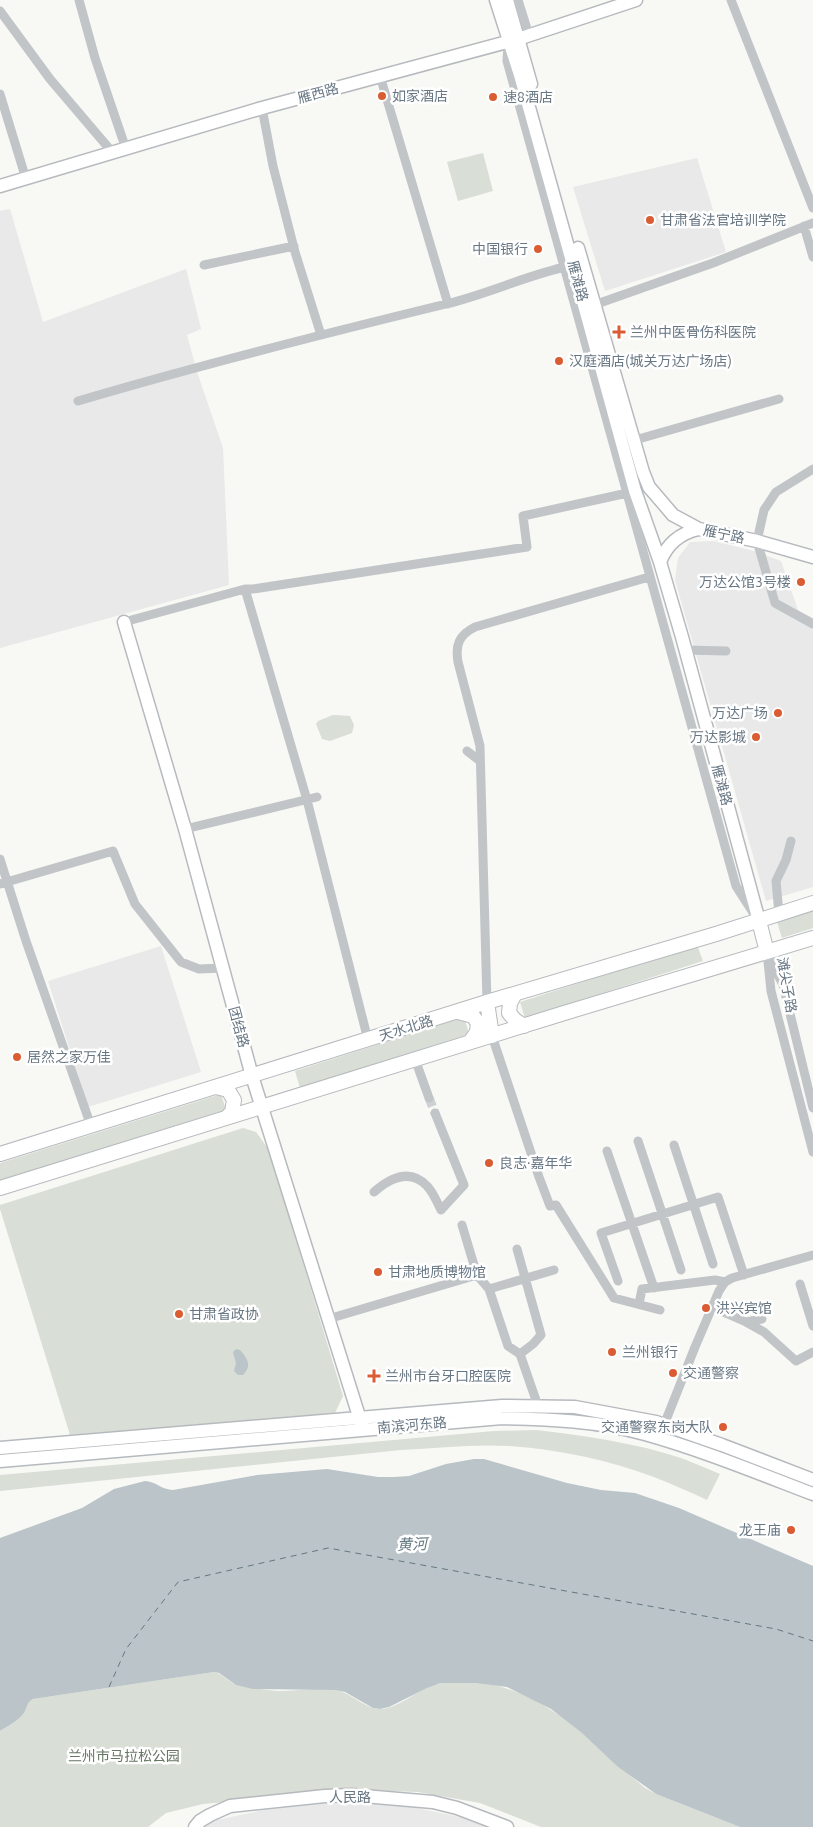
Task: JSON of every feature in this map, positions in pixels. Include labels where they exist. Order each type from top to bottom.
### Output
[{"type":"main road","name":"雁滩路","points":[[496,0],[519,38]]},
{"type":"main road","name":"雁滩路","points":[[507,0],[519,38],[520,76],[573,265],[631,492],[660,562],[758,921]]},
{"type":"main road","name":"雁西路","points":[[0,186],[262,108],[519,38],[636,0]]},
{"type":"main road","name":"雁滩路","points":[[573,265],[594,305],[649,487]]},
{"type":"main road","name":"雁宁路","points":[[649,487],[673,515],[699,529],[758,541],[813,557]]},
{"type":"main road","points":[[660,562],[666,550],[675,540],[686,533],[699,529]]},
{"type":"main road","name":"团结路","points":[[124,622],[185,829],[252,1076],[361,1423]]},
{"type":"main road","name":"天水北路","points":[[0,1154],[487,1002],[813,903]]},
{"type":"main road","points":[[758,921],[767,952]]},
{"type":"main road","points":[[0,1188],[813,938]]},
{"type":"main road","points":[[515,994],[509,1007],[509,1013],[524,1026]]},
{"type":"main road","points":[[487,1002],[492,1036]]},
{"type":"main road","points":[[458,1012],[472,1016],[478,1024],[477,1032],[470,1042]]},
{"type":"main road","points":[[216,1087],[228,1090],[234,1100],[232,1112],[226,1118]]},
{"type":"main road","name":"南滨河东路","points":[[0,1461],[361,1423],[502,1406],[538,1406],[575,1407],[664,1425],[813,1480]]},
{"type":"main road","name":"南滨河东路","points":[[0,1448],[361,1423],[502,1418],[570,1420],[644,1434],[718,1458],[813,1494]]},
{"type":"main road","name":"人民路","points":[[195,1827],[200,1821],[210,1815],[230,1806],[352,1795],[433,1802],[457,1808],[508,1827]]},
{"type":"street","points":[[79,0],[95,58],[126,149]]},
{"type":"street","name":"雁滩路","points":[[518,0],[519,38]]},
{"type":"street","points":[[731,0],[813,208]]},
{"type":"street","points":[[0,10],[50,79],[112,153]]},
{"type":"street","points":[[380,76],[448,304]]},
{"type":"street","points":[[0,94],[26,179]]},
{"type":"street","points":[[262,108],[273,166],[294,246],[321,335]]},
{"type":"street","points":[[594,305],[713,263],[809,224],[813,256]]},
{"type":"street","points":[[204,264],[294,246]]},
{"type":"street","points":[[78,401],[150,379],[448,304],[573,265]]},
{"type":"street","points":[[635,440],[779,399]]},
{"type":"street","points":[[813,469],[776,492],[764,510],[758,541],[775,603],[813,624]]},
{"type":"street","points":[[124,622],[245,588],[252,589],[527,547],[523,516],[631,492],[649,577],[736,886],[758,921]]},
{"type":"street","points":[[487,1002],[480,746],[456,652],[460,637],[475,627],[649,577]]},
{"type":"street","points":[[245,588],[307,800],[368,1040]]},
{"type":"street","points":[[685,650],[726,651]]},
{"type":"street","points":[[467,751],[480,761]]},
{"type":"street","points":[[185,829],[317,797]]},
{"type":"street","points":[[779,914],[776,881],[786,860],[791,841]]},
{"type":"street","points":[[3,883],[113,851],[135,904],[181,962],[199,969],[223,968]]},
{"type":"street","points":[[0,859],[3,883],[90,1126]]},
{"type":"street","name":"滩尖子路","points":[[767,952],[783,985],[813,1108]]},
{"type":"street","name":"滩尖子路","points":[[767,952],[771,991],[813,1152]]},
{"type":"street","points":[[492,1036],[538,1177],[550,1206],[556,1205],[614,1298],[660,1310]]},
{"type":"street","points":[[415,1059],[429,1098]]},
{"type":"street","points":[[374,1192],[392,1179],[404,1175],[418,1178],[428,1186],[441,1210],[464,1185],[435,1112]]},
{"type":"street","points":[[638,1141],[681,1270]]},
{"type":"street","points":[[674,1145],[712,1264]]},
{"type":"street","points":[[607,1151],[654,1288]]},
{"type":"street","points":[[618,1282],[602,1233],[718,1197],[744,1275]]},
{"type":"street","points":[[462,1225],[477,1275],[489,1289],[508,1346],[520,1354],[538,1406]]},
{"type":"street","points":[[517,1249],[541,1335],[520,1354]]},
{"type":"street","points":[[664,1425],[712,1307],[725,1282],[732,1278],[813,1254]]},
{"type":"street","points":[[489,1289],[554,1270]]},
{"type":"street","points":[[328,1319],[477,1275]]},
{"type":"street","points":[[639,1304],[642,1289],[714,1280],[725,1282]]},
{"type":"street","points":[[800,1284],[813,1326]]},
{"type":"street","points":[[712,1307],[764,1332],[796,1361],[813,1352]]},
{"type":"street","points":[[746,1322],[762,1320]]},
{"type":"shaded area","name":"甘肃省法官培训学院","points":[[697,158],[726,252],[605,291],[573,187]]},
{"type":"shaded area","points":[[10,209],[43,322],[186,269],[201,329],[187,335],[197,372],[223,448],[229,585],[0,648],[0,211]]},
{"type":"shaded area","points":[[713,541],[754,551],[781,561],[798,610],[813,618],[813,887],[766,901],[675,580],[678,558],[690,542]]},
{"type":"shaded area","points":[[161,946],[201,1072],[88,1107],[48,981]]},
{"type":"shaded area","points":[[340,1802],[412,1807],[460,1817],[487,1827],[203,1827],[212,1821],[264,1810]]},
{"type":"green space","points":[[483,153],[493,191],[458,201],[447,162]]},
{"type":"green space","points":[[333,715],[350,716],[354,725],[352,733],[330,741],[322,739],[316,724],[318,721]]},
{"type":"green space","points":[[813,910],[813,928],[782,938],[777,922]]},
{"type":"green space","points":[[697,945],[703,961],[525,1018],[520,1002]]},
{"type":"green space","points":[[464,1017],[469,1034],[300,1088],[295,1071]]},
{"type":"green space","points":[[221,1094],[226,1110],[0,1180],[0,1163]]},
{"type":"green space","points":[[243,1128],[256,1132],[269,1150],[343,1396],[335,1413],[70,1435],[0,1205]]},
{"type":"green space","points":[[536,1430],[630,1444],[684,1459],[720,1474],[707,1500],[654,1477],[583,1456],[509,1446],[455,1446],[0,1491],[0,1475],[494,1431]]},
{"type":"green space","name":"兰州市马拉松公园","points":[[214,1672],[237,1685],[257,1689],[341,1691],[369,1706],[379,1709],[395,1705],[428,1687],[445,1682],[476,1682],[505,1688],[531,1699],[556,1713],[579,1730],[645,1788],[740,1827],[541,1827],[480,1803],[418,1792],[363,1790],[203,1804],[166,1813],[148,1827],[0,1827],[0,1731],[22,1716],[33,1699]]},
{"type":"water","points":[[236,1349],[240,1350],[248,1362],[246,1372],[243,1375],[238,1375],[234,1371],[236,1363],[233,1352]]},
{"type":"water","name":"黄河","points":[[484,1459],[567,1483],[601,1490],[635,1493],[679,1508],[813,1566],[813,1827],[740,1827],[656,1794],[617,1766],[582,1733],[551,1709],[507,1687],[476,1683],[440,1683],[389,1707],[380,1709],[373,1708],[345,1692],[335,1690],[253,1689],[236,1685],[219,1673],[214,1672],[33,1699],[22,1716],[0,1731],[0,1538],[82,1508],[114,1489],[145,1481],[173,1490],[257,1475],[327,1469],[378,1477],[409,1476],[446,1464]]},
{"type":"ferry route","points":[[109,1687],[126,1649],[178,1582],[328,1548],[776,1629],[813,1641]]},
{"type":"tunnel","points":[[429,1098],[435,1113]]},
{"type":"place","name":"如家酒店","points":[[382,96]]},
{"type":"place","name":"速8酒店","points":[[493,97]]},
{"type":"place","name":"甘肃省法官培训学院","points":[[650,220]]},
{"type":"place","name":"中国银行","points":[[538,249]]},
{"type":"place","name":"兰州中医骨伤科医院","points":[[619,332]]},
{"type":"place","name":"汉庭酒店(城关万达广场店)","points":[[559,361]]},
{"type":"place","name":"万达公馆3号楼","points":[[801,582]]},
{"type":"place","name":"万达广场","points":[[778,713]]},
{"type":"place","name":"万达影城","points":[[756,737]]},
{"type":"place","name":"居然之家万佳","points":[[17,1057]]},
{"type":"place","name":"良志·嘉年华","points":[[489,1163]]},
{"type":"place","name":"甘肃地质博物馆","points":[[378,1272]]},
{"type":"place","name":"洪兴宾馆","points":[[706,1308]]},
{"type":"place","name":"甘肃省政协","points":[[179,1314]]},
{"type":"place","name":"兰州银行","points":[[612,1352]]},
{"type":"place","name":"交通警察","points":[[673,1373]]},
{"type":"place","name":"兰州市台牙口腔医院","points":[[374,1376]]},
{"type":"place","name":"交通警察东岗大队","points":[[723,1427]]},
{"type":"place","name":"龙王庙","points":[[791,1530]]}]
